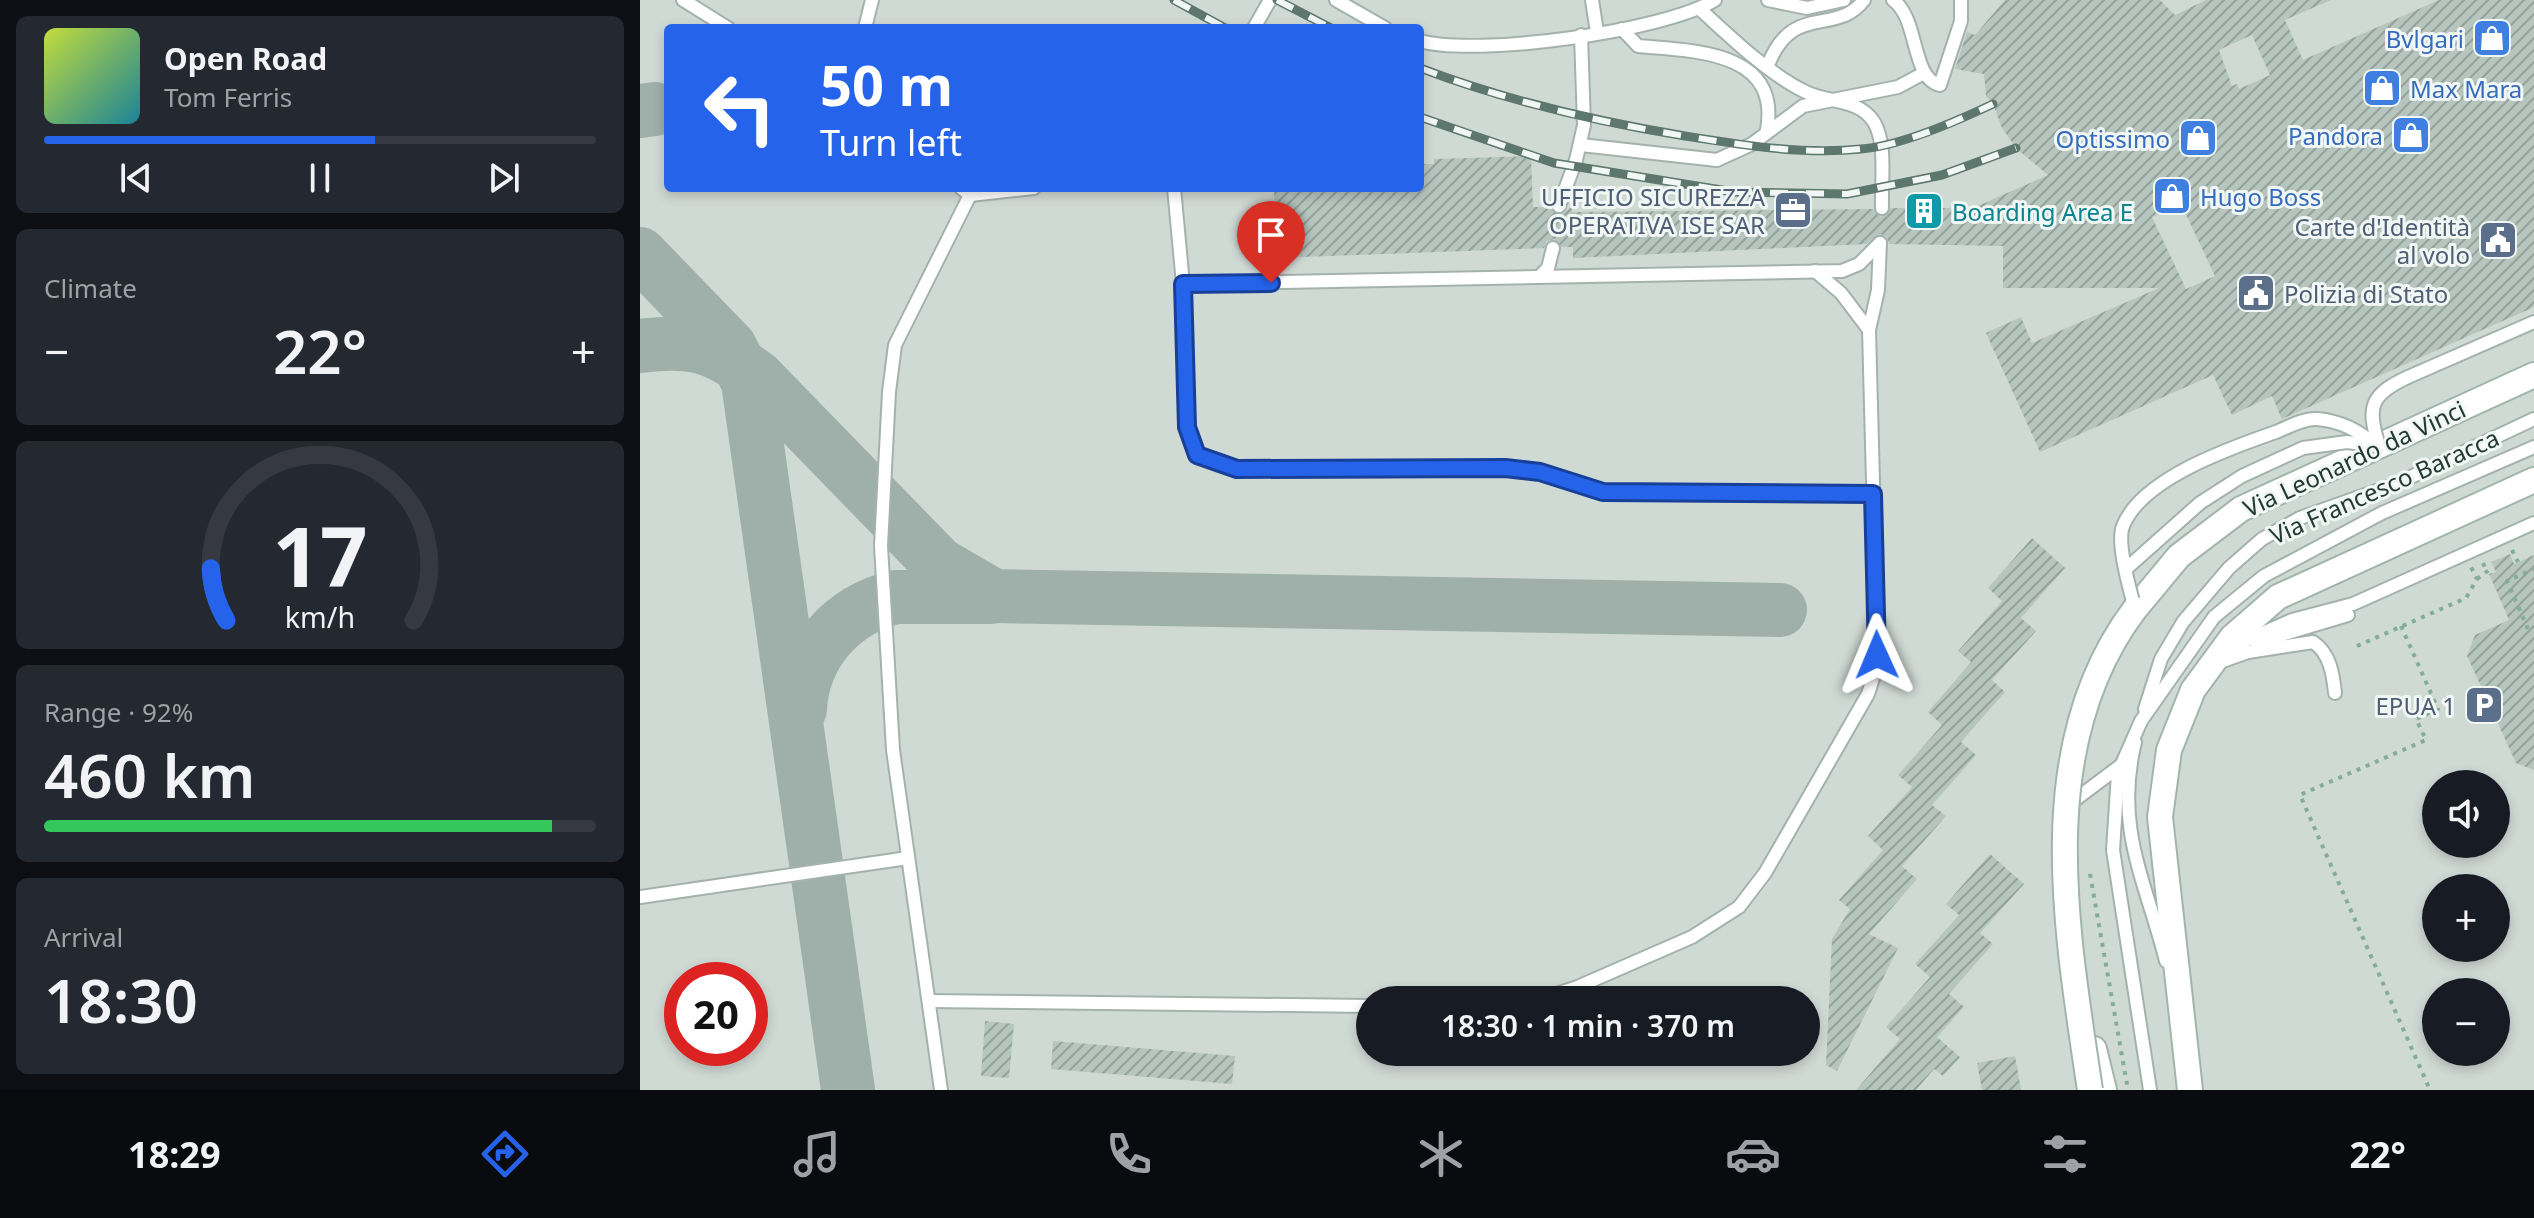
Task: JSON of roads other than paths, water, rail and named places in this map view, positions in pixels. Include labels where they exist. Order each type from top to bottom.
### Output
[{"type":"main road","name":"Via Leonardo da Vinci","points":[[2068,905],[2066,805],[2074,745],[2098,672],[2135,609],[2179,556],[2228,518],[2275,491],[2534,375]]},
{"type":"main road","points":[[2190,1090],[2160,839],[2160,806],[2176,728],[2213,661],[2255,616],[2294,587],[2534,480]]},
{"type":"main road","points":[[2068,905],[2090,1090]]},
{"type":"main road","points":[[2068,905],[2102,1090]]},
{"type":"lane","points":[[683,0],[722,24]]},
{"type":"lane","points":[[866,24],[872,0]]},
{"type":"lane","points":[[1256,24],[1270,0]]},
{"type":"lane","points":[[1336,0],[1378,24]]},
{"type":"lane","points":[[1592,0],[1597,32]]},
{"type":"lane","points":[[1424,42],[1460,47],[1494,46],[1581,35],[1656,24],[1700,9],[1715,0]]},
{"type":"lane","points":[[1768,0],[1807,8],[1844,0]]},
{"type":"lane","points":[[1768,65],[1775,45],[1791,30],[1857,10],[1864,0]]},
{"type":"lane","points":[[1893,0],[1906,12],[1924,73],[1931,82],[1943,82],[1961,21],[1961,0]]},
{"type":"lane","points":[[1700,9],[1750,55],[1805,92],[1855,105],[1872,119],[1877,129],[1882,208]]},
{"type":"lane","points":[[1622,29],[1638,46],[1718,54],[1744,67],[1766,97],[1770,108],[1767,130]]},
{"type":"lane","points":[[1559,206],[1581,145],[1586,97],[1581,35]]},
{"type":"lane","points":[[1581,145],[1717,160],[1732,156],[1803,106],[1825,99],[1898,87],[1924,73]]},
{"type":"lane","points":[[941,1090],[893,750],[881,600],[882,506],[891,364],[904,324],[965,192]]},
{"type":"lane","points":[[1174,192],[1183,284],[1187,427],[1197,455],[1237,469],[1505,468],[1540,472],[1603,492],[1873,494]]},
{"type":"lane","points":[[1183,284],[1852,269],[1880,243],[1878,290],[1869,330],[1877,634],[1874,675],[1859,710],[1758,882],[1739,907],[1706,930],[1580,986]]},
{"type":"lane","points":[[1539,277],[1548,268],[1553,248]]},
{"type":"lane","points":[[1815,271],[1841,293],[1869,330]]},
{"type":"lane","points":[[2378,446],[2371,421],[2374,403],[2381,392],[2534,322]]},
{"type":"lane","points":[[2135,609],[2122,543],[2126,520],[2154,493],[2211,454],[2313,418],[2361,431],[2378,446]]},
{"type":"lane","name":"Via Francesco Baracca","points":[[2150,1090],[2113,850],[2120,766],[2141,721],[2161,659],[2183,622],[2229,568],[2262,539],[2300,518],[2396,484],[2534,419]]},
{"type":"lane","points":[[2127,568],[2200,503],[2242,476],[2317,445],[2347,442],[2378,446]]},
{"type":"lane","name":"Via Francesco Baracca","points":[[2141,721],[2214,617],[2264,576],[2382,513],[2534,447]]},
{"type":"lane","points":[[2213,661],[2254,635],[2292,620],[2353,604],[2534,523]]},
{"type":"lane","points":[[2248,652],[2284,634],[2348,615]]},
{"type":"lane","points":[[2213,661],[2313,642],[2322,648],[2330,663],[2335,693]]},
{"type":"lane","points":[[2141,721],[2126,802],[2131,849],[2162,947],[2184,1051]]},
{"type":"lane","points":[[2102,1090],[2064,924],[2058,838],[2061,813],[2073,799],[2120,766]]},
{"type":"lane","points":[[640,897],[908,858]]},
{"type":"lane","points":[[929,1001],[1356,1006]]},
{"type":"railway","points":[[1174,0],[1218,24]]},
{"type":"railway","points":[[1277,0],[1323,24]]},
{"type":"railway","points":[[1424,69],[1518,100],[1584,117],[1685,136],[1795,150],[1839,151],[1877,147],[1911,138],[1993,104]]},
{"type":"railway","points":[[1424,118],[1554,163],[1734,192],[1847,194],[1942,175],[2016,148]]},
{"type":"place","name":"Bvlgari","points":[[2492,38]]},
{"type":"place","name":"Max Mara","points":[[2382,88]]},
{"type":"place","name":"Pandora","points":[[2411,135]]},
{"type":"place","name":"Optissimo","points":[[2198,138]]},
{"type":"place","name":"Hugo Boss","points":[[2172,196]]},
{"type":"place","name":"UFFICIO SICUREZZA OPERATIVA ISE SAR","points":[[1793,210]]},
{"type":"place","name":"Boarding Area E","points":[[1924,211]]},
{"type":"place","name":"Carte d'Identità al volo","points":[[2498,240]]},
{"type":"place","name":"Polizia di Stato","points":[[2256,293]]},
{"type":"place","name":"EPUA 1","points":[[2484,705]]}]
